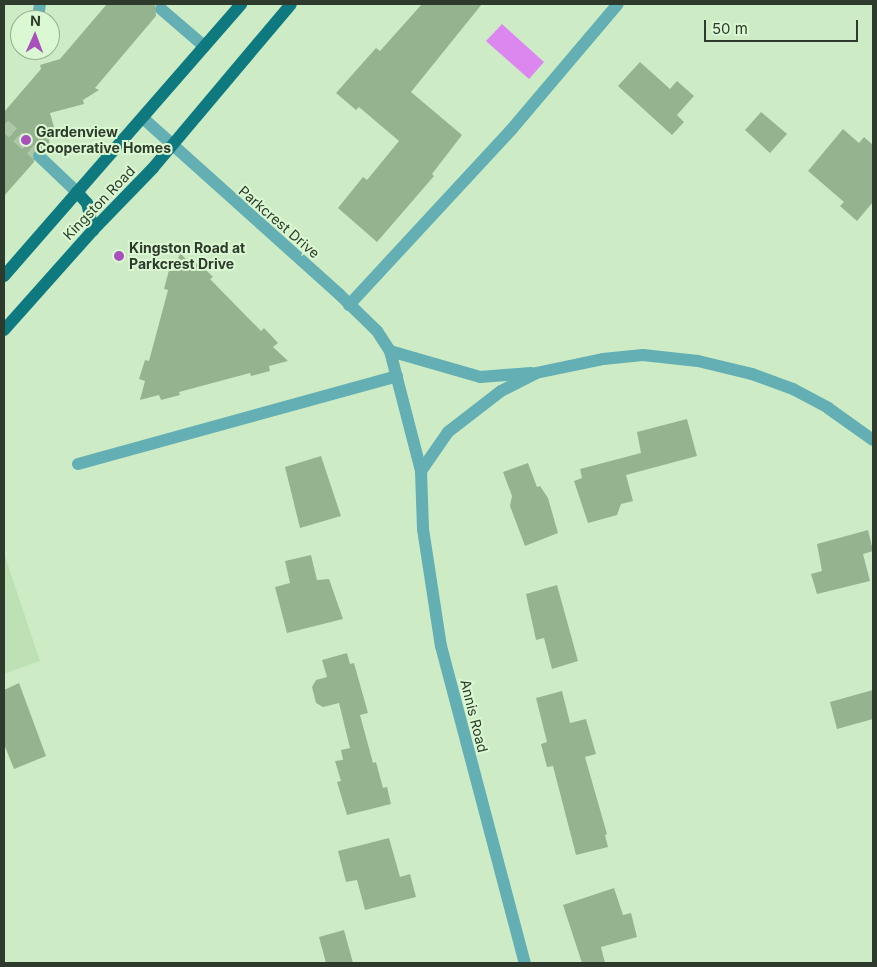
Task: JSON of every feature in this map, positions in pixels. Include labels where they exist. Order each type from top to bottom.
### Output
[{"type":"main road","name":"Kingston Road","points":[[4,276],[144,119],[241,4]]},
{"type":"main road","name":"Kingston Road","points":[[4,330],[93,230],[172,146],[291,4]]},
{"type":"main road","points":[[77,192],[87,203],[93,230]]},
{"type":"street","points":[[350,305],[511,130],[618,4]]},
{"type":"street","points":[[162,9],[204,46]]},
{"type":"street","name":"Parkcrest Drive","points":[[144,119],[377,331],[390,351],[398,376],[421,471]]},
{"type":"street","points":[[39,156],[77,192]]},
{"type":"street","points":[[390,351],[480,377],[536,373],[603,359],[643,355],[680,357],[752,374],[793,388],[828,408],[873,440]]},
{"type":"street","points":[[421,471],[448,432],[476,408],[536,373]]},
{"type":"street","points":[[78,464],[398,376]]},
{"type":"street","name":"Annis Road","points":[[421,471],[423,529],[440,646],[525,963]]},
{"type":"shaded area","points":[[502,24],[544,62],[529,79],[486,41]]},
{"type":"shaded area","points":[[4,553],[40,661],[4,674]]},
{"type":"building","points":[[107,4],[155,4],[156,16],[95,88],[99,90],[83,100],[84,104],[50,113],[56,134],[48,136],[50,144],[44,150],[33,151],[34,162],[4,196],[4,112],[41,69],[40,65],[60,59]]},
{"type":"building","points":[[422,4],[482,4],[411,92],[462,135],[432,174],[434,176],[377,242],[338,208],[363,177],[367,180],[399,141],[359,107],[356,110],[336,93],[376,48],[380,51]]},
{"type":"building","points":[[640,62],[670,89],[677,81],[694,96],[677,115],[684,122],[672,135],[618,86]]},
{"type":"building","points":[[761,112],[787,134],[770,153],[745,130]]},
{"type":"building","points":[[843,129],[859,143],[864,137],[873,145],[873,202],[857,221],[840,206],[844,202],[808,171]]},
{"type":"building","points":[[180,253],[193,266],[198,262],[213,277],[210,279],[261,331],[264,328],[278,343],[273,347],[288,361],[269,366],[270,371],[251,376],[250,373],[179,392],[180,395],[161,400],[159,395],[140,400],[145,381],[139,379],[145,360],[149,361],[168,290],[164,289],[169,270],[175,271]]},
{"type":"building","points":[[687,419],[697,456],[626,475],[633,501],[621,504],[617,515],[588,523],[574,481],[582,478],[580,469],[641,453],[637,432]]},
{"type":"building","points":[[321,456],[341,516],[300,528],[285,467]]},
{"type":"building","points":[[528,463],[537,487],[540,486],[548,498],[558,533],[525,546],[510,506],[512,496],[503,472]]},
{"type":"building","points":[[868,530],[873,551],[863,554],[870,581],[817,594],[811,574],[822,571],[817,544]]},
{"type":"building","points":[[311,555],[317,580],[329,579],[343,619],[287,633],[275,587],[290,583],[285,561]]},
{"type":"building","points":[[557,585],[578,661],[552,669],[544,638],[536,640],[526,594]]},
{"type":"building","points":[[347,653],[350,664],[354,663],[368,713],[360,715],[373,763],[376,762],[383,788],[387,787],[391,804],[347,815],[337,782],[341,781],[335,761],[343,760],[341,750],[350,748],[339,703],[323,707],[316,703],[312,687],[316,680],[327,677],[322,660]]},
{"type":"building","points":[[19,683],[46,756],[14,769],[4,744],[4,690]]},
{"type":"building","points":[[873,690],[873,719],[837,729],[830,702]]},
{"type":"building","points":[[562,691],[570,723],[586,719],[596,754],[585,757],[607,834],[605,835],[608,847],[576,855],[553,766],[547,767],[541,744],[547,742],[536,698]]},
{"type":"building","points":[[389,838],[400,877],[410,874],[416,897],[365,910],[357,880],[346,882],[338,851]]},
{"type":"building","points":[[614,888],[623,915],[631,913],[637,937],[601,947],[605,963],[582,963],[563,905]]},
{"type":"building","points":[[344,930],[353,963],[326,963],[319,937]]},
{"type":"tunnel","points":[[4,125],[39,156]]},
{"type":"place","name":"Gardenview Cooperative Homes","points":[[26,140]]},
{"type":"place","name":"Kingston Road at Parkcrest Drive","points":[[119,256]]}]
